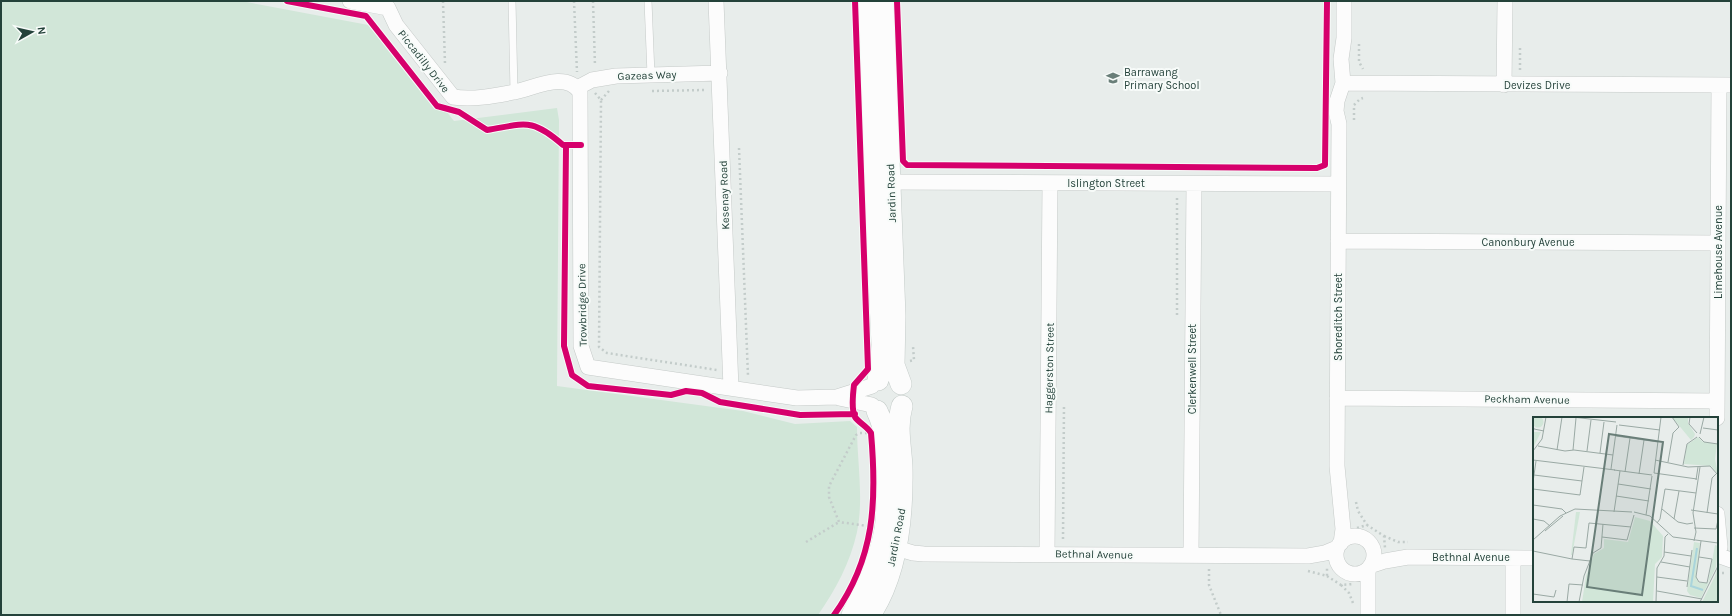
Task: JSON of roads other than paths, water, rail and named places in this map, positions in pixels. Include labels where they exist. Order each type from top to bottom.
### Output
[{"type":"street","name":"Piccadilly Drive","points":[[350,1],[388,8],[396,25],[453,97],[466,99],[514,92],[548,83],[586,83]]},
{"type":"street","name":"Kesenay Road","points":[[716,1],[720,73],[731,388]]},
{"type":"street","name":"Jardin Road","points":[[866,1],[896,316],[894,365],[901,384]]},
{"type":"street","name":"Jardin Road","points":[[878,535],[885,528],[887,488],[885,433],[873,401],[882,345],[883,1]]},
{"type":"street","name":"Shoreditch Street","points":[[1339,546],[1343,529],[1337,466],[1339,124],[1336,111],[1337,101],[1353,83],[1352,68],[1344,38],[1344,1]]},
{"type":"street","points":[[1504,84],[1505,1]]},
{"type":"street","name":"Gazeas Way","points":[[586,83],[616,76],[720,73]]},
{"type":"street","name":"Trowbridge Drive","points":[[586,83],[581,98],[581,346],[588,367],[798,398],[836,397],[873,401]]},
{"type":"street","name":"Devizes Drive","points":[[1353,83],[1725,85]]},
{"type":"street","name":"Limehouse Avenue","points":[[1717,417],[1718,243],[1725,85]]},
{"type":"street","name":"Islington Street","points":[[883,182],[1338,184]]},
{"type":"street","name":"Haggerston Street","points":[[1047,554],[1050,183]]},
{"type":"street","name":"Clerkenwell Street","points":[[1191,555],[1194,184]]},
{"type":"street","name":"Canonbury Avenue","points":[[1338,241],[1718,243]]},
{"type":"street","points":[[883,378],[892,379],[901,384],[905,395],[902,406],[893,413],[882,413],[873,401],[883,378]]},
{"type":"street","name":"Peckham Avenue","points":[[1337,398],[1717,401]]},
{"type":"street","name":"Jardin Road","points":[[852,615],[869,581],[878,535],[902,509],[902,466],[898,418],[902,406]]},
{"type":"street","name":"Shoreditch Street","points":[[1342,509],[1355,531],[1366,536]]},
{"type":"street","points":[[1718,526],[1720,551],[1731,560]]},
{"type":"street","name":"Jardin Road","points":[[870,615],[885,585],[878,535]]},
{"type":"street","name":"Bethnal Avenue","points":[[878,535],[924,554],[1308,556],[1325,553],[1339,546]]},
{"type":"street","points":[[1366,536],[1374,556],[1369,567],[1368,610],[1361,587],[1345,576],[1337,560],[1339,546],[1350,537],[1366,536]]},
{"type":"street","name":"Bethnal Avenue","points":[[1366,536],[1408,557]]},
{"type":"street","name":"Bethnal Avenue","points":[[1308,556],[1327,562],[1345,576]]},
{"type":"street","name":"Bethnal Avenue","points":[[1369,567],[1385,561],[1408,557],[1533,558]]},
{"type":"street","points":[[1513,558],[1513,615]]},
{"type":"street","points":[[1345,576],[1360,574],[1369,567]]},
{"type":"lane","points":[[512,1],[514,92]]},
{"type":"lane","points":[[648,1],[651,75]]},
{"type":"place","name":"Barrawang Primary School","points":[[1113,78]]}]
